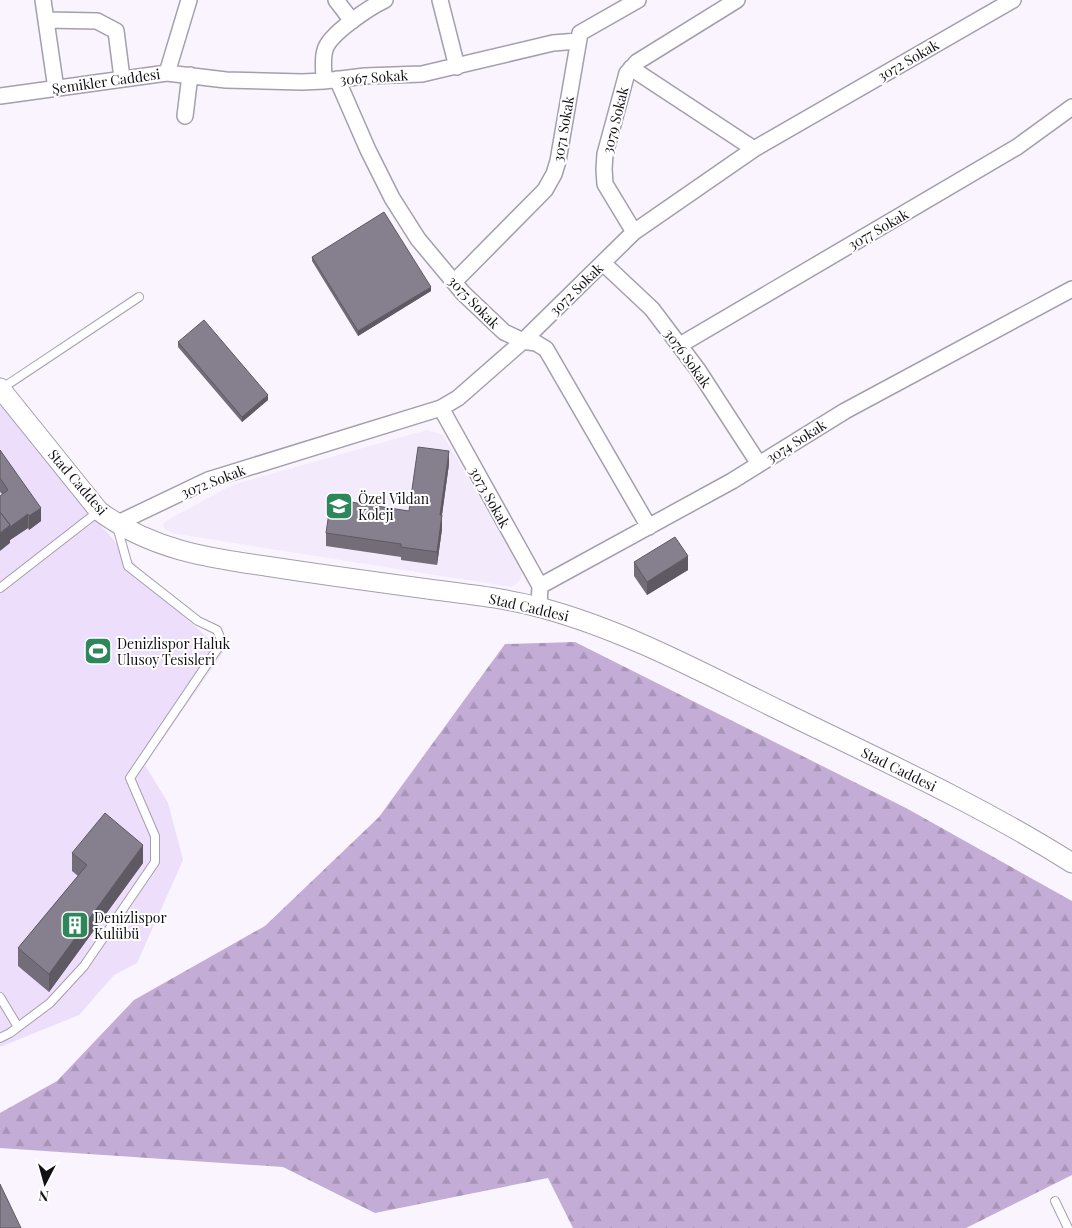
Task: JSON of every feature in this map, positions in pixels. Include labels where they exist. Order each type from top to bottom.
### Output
[{"type":"street","points":[[43,0],[56,89]]},
{"type":"street","name":"Şemikler Caddesi","points":[[0,96],[167,73],[189,0]]},
{"type":"street","points":[[336,0],[352,21]]},
{"type":"street","points":[[330,80],[325,49],[338,32],[371,6],[384,0]]},
{"type":"street","points":[[440,0],[457,67]]},
{"type":"street","points":[[578,41],[580,33],[638,0]]},
{"type":"street","name":"3079 Sokak","points":[[634,232],[605,184],[604,169],[605,154],[627,73],[637,62],[737,0]]},
{"type":"street","name":"3072 Sokak","points":[[116,524],[208,480],[441,408],[458,398],[523,341],[634,232],[754,149],[1013,0]]},
{"type":"street","points":[[46,20],[97,21],[116,31],[122,78]]},
{"type":"street","name":"3067 Sokak","points":[[167,73],[226,80],[330,80],[365,76],[422,74],[553,43],[578,41]]},
{"type":"street","name":"3071 Sokak","points":[[454,282],[545,190],[554,174],[558,161],[578,41]]},
{"type":"street","points":[[631,68],[754,149]]},
{"type":"street","points":[[185,116],[190,76]]},
{"type":"street","name":"3075 Sokak","points":[[330,80],[392,198],[418,240],[454,282],[504,332],[523,341],[536,342],[546,348],[649,527]]},
{"type":"street","name":"3077 Sokak","points":[[680,345],[1017,147],[1072,107]]},
{"type":"street","name":"3076 Sokak","points":[[603,263],[652,308],[698,370],[759,464]]},
{"type":"street","name":"3074 Sokak","points":[[540,586],[649,527],[759,464],[845,411],[1072,289]]},
{"type":"street","name":"Stad Caddesi","points":[[0,389],[99,511],[116,524],[144,538],[192,554],[334,577],[500,599],[539,607],[591,624],[664,654],[985,812],[1072,863]]},
{"type":"street","name":"3073 Sokak","points":[[441,408],[540,586]]},
{"type":"street","points":[[539,607],[540,586]]},
{"type":"lane","points":[[0,389],[139,297]]},
{"type":"lane","points":[[0,588],[99,511]]},
{"type":"lane","points":[[0,1038],[50,1003],[84,966],[155,862],[155,836],[130,778],[222,642],[218,630],[198,621],[128,566],[116,524]]},
{"type":"lane","points":[[0,997],[18,1027]]},
{"type":"lane","points":[[1055,1201],[1068,1228]]},
{"type":"shaded area","points":[[0,388],[101,526],[173,606],[223,652],[145,765],[168,803],[183,860],[137,963],[114,975],[79,1015],[0,1047]]},
{"type":"shaded area","name":"Özel Vildan Koleji","points":[[427,430],[443,435],[523,572],[518,583],[511,587],[171,533],[164,528],[163,524],[166,521],[232,485]]},
{"type":"green space","points":[[575,642],[906,808],[1072,901],[1072,1175],[966,1228],[573,1228],[548,1178],[375,1213],[283,1167],[0,1148],[0,1113],[57,1081],[134,1000],[265,926],[379,817],[505,644]]},
{"type":"building","points":[[384,212],[431,287],[358,331],[312,257]]},
{"type":"building","points":[[204,320],[268,395],[242,417],[178,342]]},
{"type":"building","points":[[418,447],[449,451],[437,552],[401,547],[401,544],[326,533],[331,499],[409,511]]},
{"type":"building","points":[[0,450],[41,508],[29,516],[28,514],[10,527],[0,512],[0,496],[8,490],[0,478]]},
{"type":"building","points":[[0,512],[10,525],[0,533]]},
{"type":"building","points":[[675,537],[688,556],[647,582],[634,562]]},
{"type":"building","name":"Denizlispor Kulübü","points":[[105,813],[143,845],[49,974],[18,948],[87,865],[72,853]]},
{"type":"building","points":[[0,1184],[21,1228],[0,1228]]},
{"type":"place","name":"Özel Vildan Koleji","points":[[339,506]]},
{"type":"place","name":"Denizlispor Haluk Ulusoy Tesisleri","points":[[98,651]]},
{"type":"place","name":"Denizlispor Kulübü","points":[[75,925]]}]
